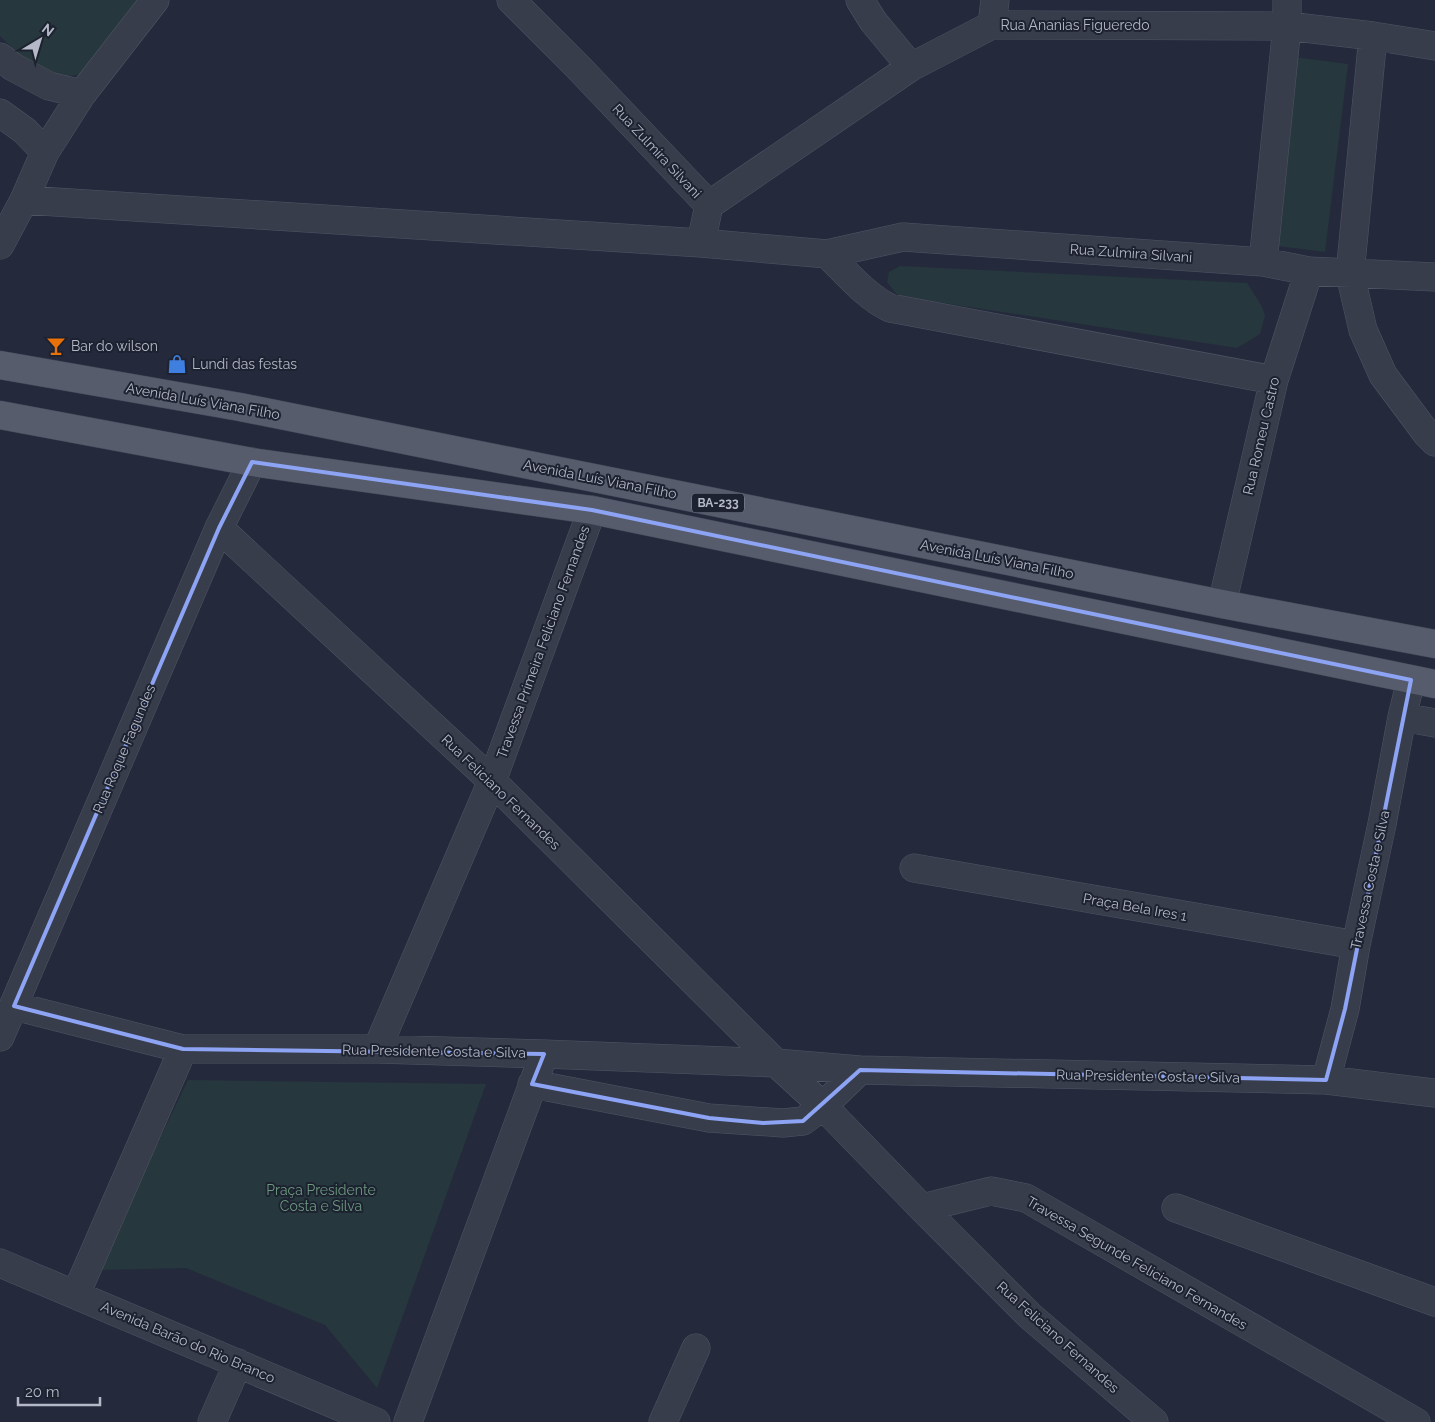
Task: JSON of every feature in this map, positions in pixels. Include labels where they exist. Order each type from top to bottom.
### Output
[{"type":"main road","name":"Avenida Luís Viana Filho","points":[[0,365],[240,407],[1222,604],[1435,644]]},
{"type":"main road","name":"BA-233","points":[[0,415],[252,462],[592,510],[1423,682]]},
{"type":"street","points":[[0,245],[24,200],[45,152],[82,94],[155,0]]},
{"type":"street","name":"Rua Zulmira Silvani","points":[[511,0],[579,68],[709,205],[701,243],[827,254],[903,238],[1263,262],[1309,271],[1350,274],[1435,276]]},
{"type":"street","points":[[860,0],[873,21],[911,67]]},
{"type":"street","name":"Rua Ananias Figueredo","points":[[709,205],[993,13],[1287,13],[1372,36],[1435,46]]},
{"type":"street","points":[[1263,262],[1287,13]]},
{"type":"street","points":[[1372,36],[1350,274],[1363,330],[1382,375],[1435,442]]},
{"type":"street","points":[[0,57],[12,67],[49,86],[82,94]]},
{"type":"street","points":[[0,113],[25,131],[45,152]]},
{"type":"street","points":[[24,200],[701,243]]},
{"type":"street","points":[[827,254],[865,292],[879,303],[890,308],[1274,380]]},
{"type":"street","name":"Rua Romeu Castro","points":[[1222,604],[1274,380],[1309,271]]},
{"type":"street","name":"Rua Roque Fagundes","points":[[0,1037],[219,528],[252,462]]},
{"type":"street","name":"Travessa Primeira Feliciano Fernandes","points":[[377,1049],[492,781],[592,510]]},
{"type":"street","name":"Rua Feliciano Fernandes","points":[[219,528],[492,781],[776,1063]]},
{"type":"street","name":"Travessa Costa e Silva","points":[[1326,1080],[1345,1009],[1402,717],[1423,682]]},
{"type":"street","points":[[1402,717],[1435,723]]},
{"type":"street","name":"Praça Bela Ires 1","points":[[914,868],[1356,945]]},
{"type":"street","name":"Rua Presidente Costa e Silva","points":[[14,1006],[182,1049],[377,1049],[776,1063],[860,1070],[1326,1080],[1435,1093]]},
{"type":"street","points":[[76,1294],[182,1049]]},
{"type":"street","points":[[408,1422],[544,1054]]},
{"type":"street","points":[[776,1063],[823,1106],[922,1208]]},
{"type":"street","points":[[532,1084],[709,1118],[763,1123],[803,1121],[823,1106],[860,1070]]},
{"type":"street","name":"Travessa Segunde Feliciano Fernandes","points":[[922,1208],[991,1191],[1026,1198],[1416,1422]]},
{"type":"street","name":"Rua Feliciano Fernandes","points":[[922,1208],[1030,1316],[1154,1422]]},
{"type":"street","points":[[1176,1208],[1435,1302]]},
{"type":"street","name":"Avenida Barão do Rio Branco","points":[[0,1263],[376,1422]]},
{"type":"street","points":[[663,1422],[696,1348]]},
{"type":"street","points":[[212,1422],[238,1363]]},
{"type":"highlighted area","points":[[252,462],[592,510],[1411,680],[1345,1009],[1326,1080],[860,1070],[803,1121],[763,1123],[709,1118],[532,1084],[544,1054],[183,1049],[14,1006],[219,528]]},
{"type":"green space","points":[[0,0],[141,0],[85,74],[44,79],[0,36]]},
{"type":"green space","points":[[1285,56],[1348,64],[1325,252],[1262,244]]},
{"type":"green space","points":[[900,266],[1247,283],[1265,315],[1260,334],[1237,348],[898,296],[887,282],[889,272]]},
{"type":"green space","name":"Praça Presidente Costa e Silva","points":[[188,1080],[486,1084],[377,1388],[325,1325],[186,1268],[97,1270]]},
{"type":"place","name":"Bar do wilson","points":[[56,346]]},
{"type":"place","name":"Lundi das festas","points":[[177,364]]}]
